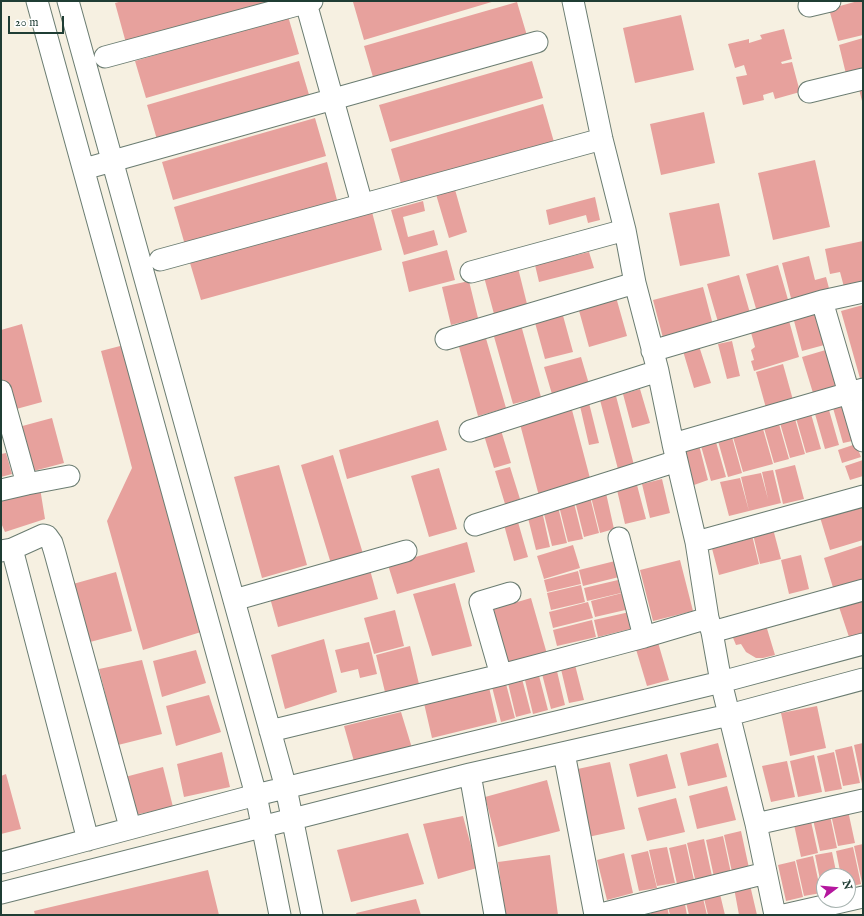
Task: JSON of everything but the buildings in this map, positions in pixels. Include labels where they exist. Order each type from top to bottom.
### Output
[{"type":"street","points":[[38,1],[256,794],[280,915]]},
{"type":"street","points":[[68,1],[286,788],[312,915]]},
{"type":"street","points":[[573,1],[602,139],[625,230],[634,283],[658,371],[696,542],[721,682],[756,824],[775,915]]},
{"type":"street","points":[[810,6],[830,1]]},
{"type":"street","points":[[105,57],[309,2],[332,99],[362,204]]},
{"type":"street","points":[[84,169],[537,42]]},
{"type":"street","points":[[809,92],[863,79]]},
{"type":"street","points":[[160,260],[602,139]]},
{"type":"street","points":[[471,272],[625,230]]},
{"type":"street","points":[[446,339],[634,283]]},
{"type":"street","points":[[652,351],[822,301],[863,292]]},
{"type":"street","points":[[822,301],[856,390],[863,441]]},
{"type":"street","points":[[470,431],[658,371]]},
{"type":"street","points":[[1,390],[28,484]]},
{"type":"street","points":[[475,525],[856,390]]},
{"type":"street","points":[[1,490],[69,476]]},
{"type":"street","points":[[696,542],[863,496]]},
{"type":"street","points":[[88,840],[6,550],[43,536],[47,536],[52,543],[130,828]]},
{"type":"street","points":[[619,538],[644,637]]},
{"type":"street","points":[[234,600],[406,551]]},
{"type":"street","points":[[270,731],[501,675],[644,637],[710,625],[863,590]]},
{"type":"street","points":[[501,675],[480,602],[510,593]]},
{"type":"street","points":[[1,863],[256,794],[721,682],[863,644]]},
{"type":"street","points":[[1,893],[292,818],[470,774],[729,715],[863,679]]},
{"type":"street","points":[[564,753],[596,915],[766,873]]},
{"type":"street","points":[[470,774],[495,915]]},
{"type":"street","points":[[756,824],[863,800]]},
{"type":"street","points":[[784,915],[863,897]]}]
